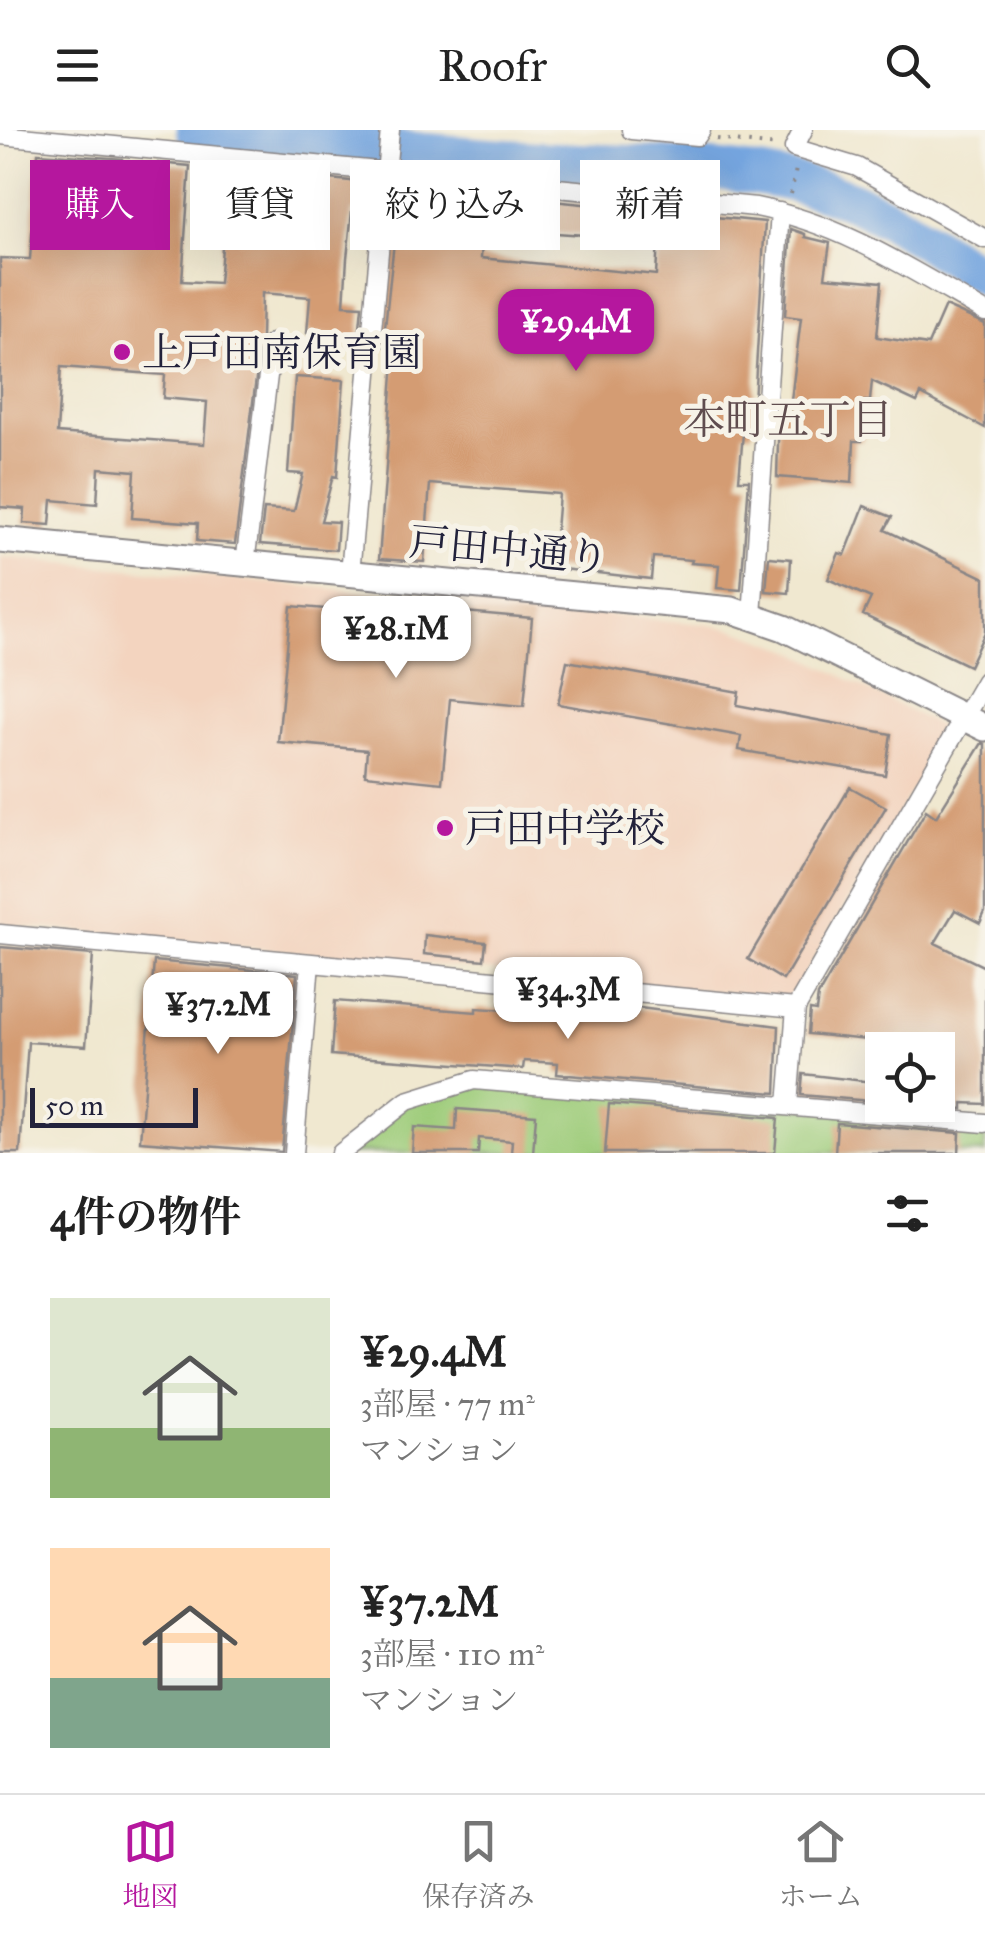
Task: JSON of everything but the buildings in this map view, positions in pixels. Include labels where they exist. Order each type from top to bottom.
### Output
[{"type":"street","points":[[388,160],[390,130]]},
{"type":"street","points":[[632,130],[699,133]]},
{"type":"street","points":[[803,130],[795,157],[857,167],[985,239]]},
{"type":"street","points":[[0,135],[350,163]]},
{"type":"street","points":[[560,183],[785,204],[985,312]]},
{"type":"street","points":[[752,616],[785,204]]},
{"type":"street","points":[[350,573],[379,250]]},
{"type":"street","points":[[246,564],[272,343]]},
{"type":"street","name":"戸田中通り","points":[[0,540],[712,607],[784,628],[974,723]]},
{"type":"street","points":[[788,1105],[796,1008],[974,723],[985,680]]},
{"type":"street","points":[[0,934],[796,1008]]},
{"type":"street","points":[[294,1153],[310,963]]},
{"type":"street","points":[[341,1153],[407,1101],[474,1080],[985,1123]]},
{"type":"path","points":[[699,133],[795,157],[785,204]]},
{"type":"shaded area","name":"戸田中学校","points":[[0,557],[732,629],[789,649],[943,728],[945,733],[794,993],[784,998],[0,924]]},
{"type":"green space","points":[[492,1082],[865,1114],[865,1122],[985,1124],[985,1153],[341,1153],[407,1101]]},
{"type":"waterway","points":[[196,130],[452,155],[690,168],[766,177],[858,204],[985,277]]},
{"type":"place","name":"上戸田南保育園","points":[[122,352]]},
{"type":"place","name":"戸田中学校","points":[[445,828]]},
{"type":"district","name":"本町五丁目","points":[[788,420]]}]
